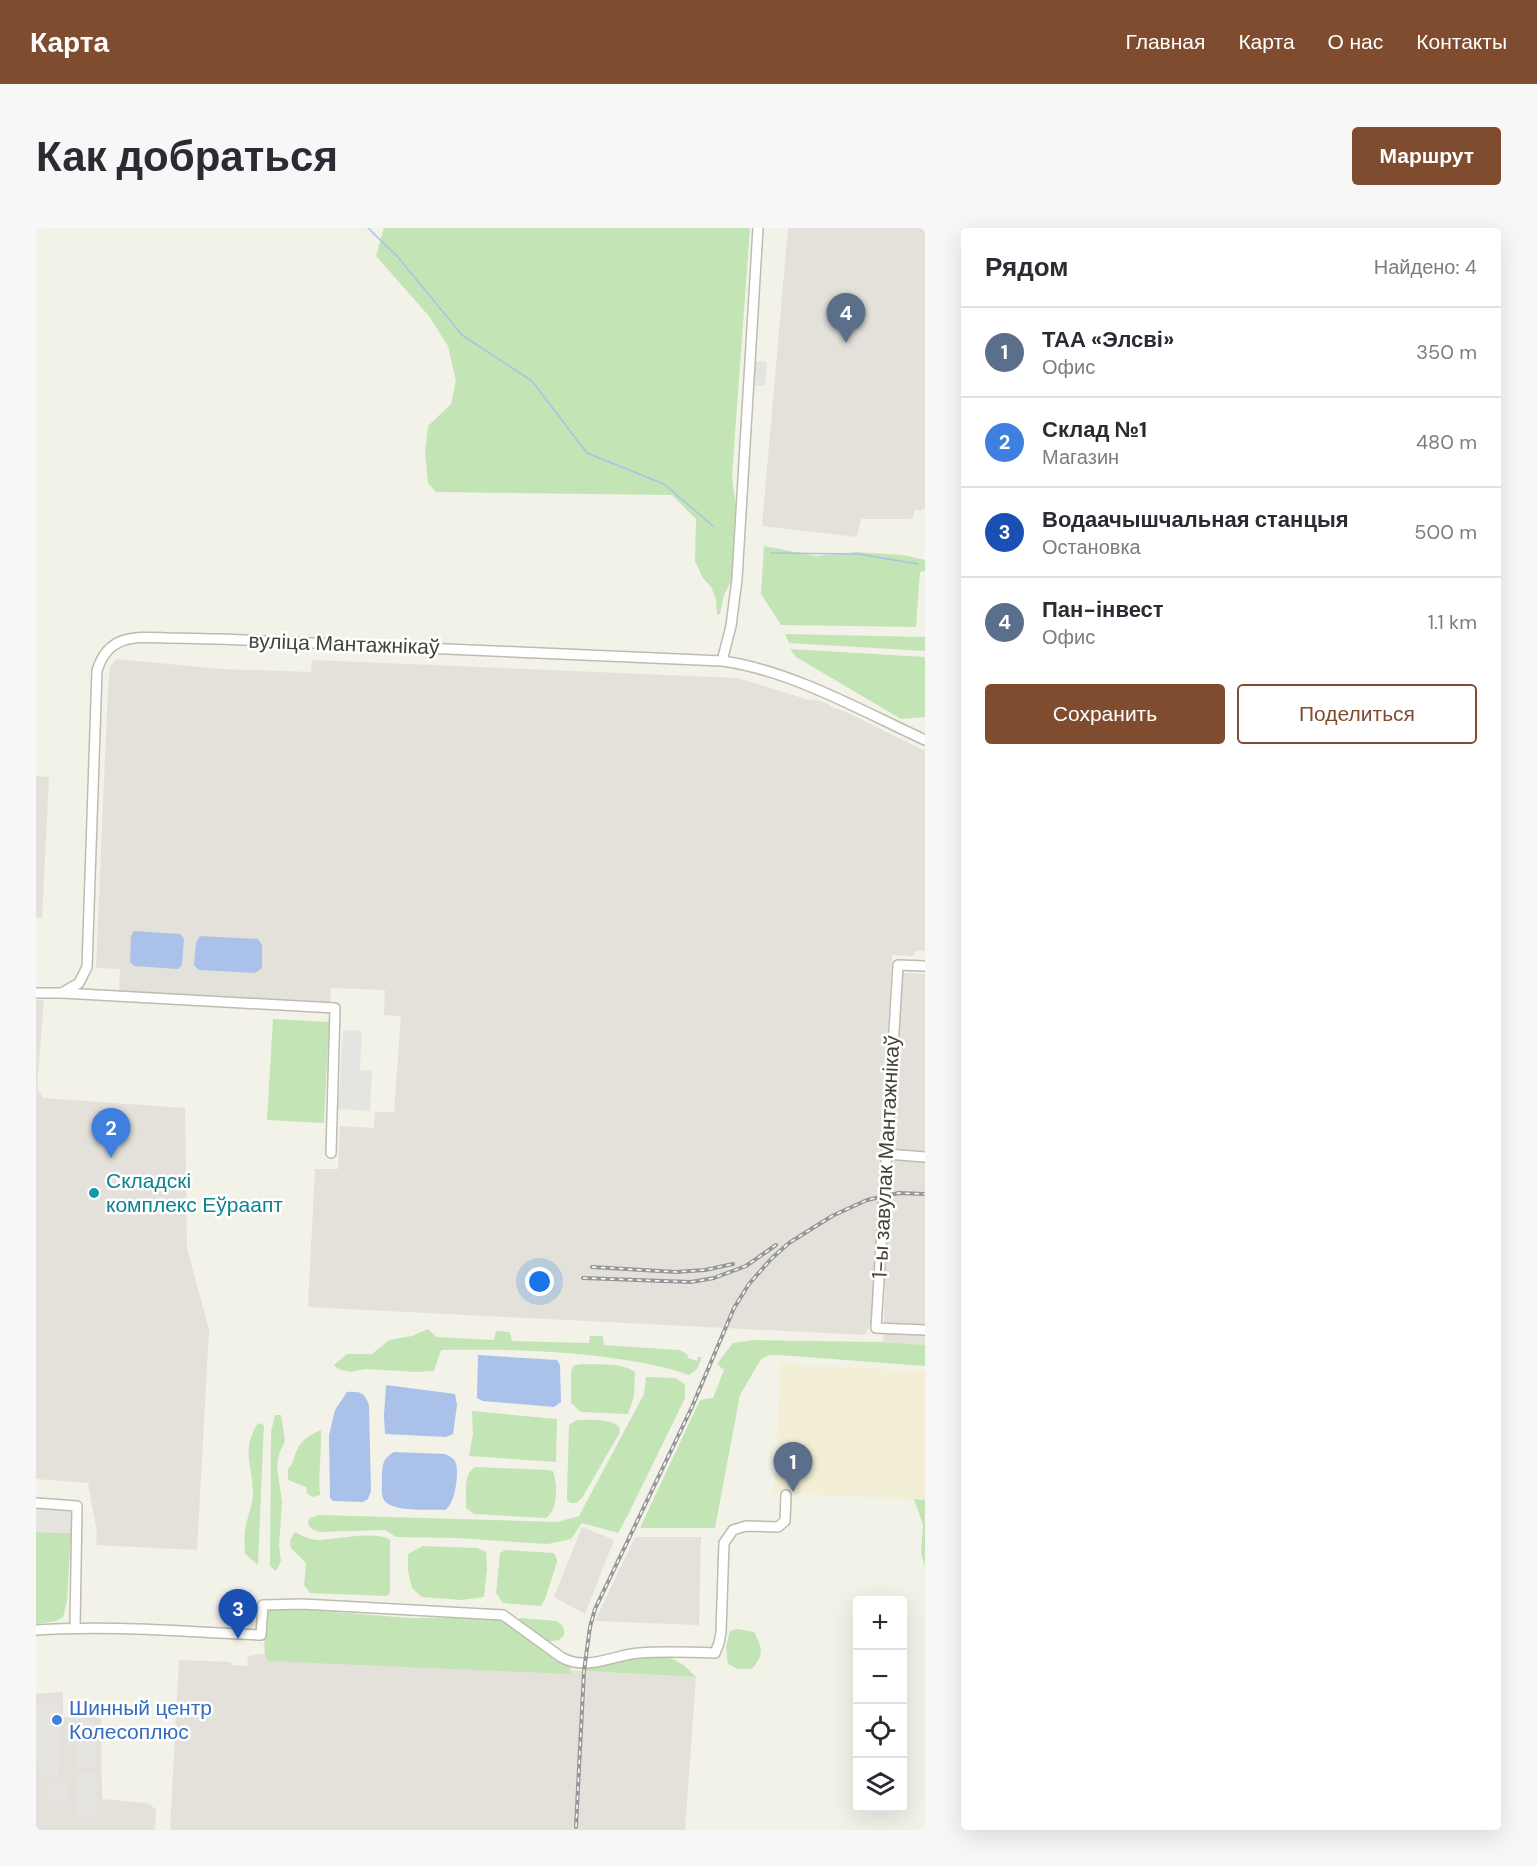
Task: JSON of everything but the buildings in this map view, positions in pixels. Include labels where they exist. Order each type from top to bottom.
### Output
[{"type":"street","points":[[722,661],[731,626],[737,579],[758,228]]},
{"type":"street","name":"вуліца Мантажнікаў","points":[[85,973],[97,671],[104,654],[122,640],[142,637],[220,639],[722,661],[759,668],[783,676],[925,740]]},
{"type":"street","name":"1-ы завулак Мантажнікаў","points":[[925,966],[898,965],[876,1328],[925,1330]]},
{"type":"street","points":[[62,993],[76,985],[85,973]]},
{"type":"street","points":[[85,973],[88,987],[95,995]]},
{"type":"street","points":[[36,993],[335,1008],[331,1153]]},
{"type":"street","points":[[887,1154],[925,1157]]},
{"type":"street","points":[[36,1630],[75,1627],[170,1629],[261,1635],[263,1605],[302,1604],[503,1615],[561,1657],[568,1661],[585,1664],[642,1653],[716,1653],[721,1632],[724,1543],[733,1530],[746,1526],[778,1527],[785,1521],[786,1495]]},
{"type":"street","points":[[36,1503],[77,1506],[75,1627]]},
{"type":"shaded area","points":[[788,228],[925,228],[925,509],[914,510],[914,516],[910,519],[861,519],[857,537],[762,526]]},
{"type":"shaded area","points":[[756,361],[767,362],[765,386],[754,385]]},
{"type":"shaded area","points":[[117,659],[220,669],[311,672],[312,660],[738,678],[829,704],[925,751],[925,951],[917,950],[913,956],[892,955],[872,1323],[864,1335],[308,1307],[315,1169],[338,1169],[340,1126],[374,1128],[375,1112],[394,1112],[401,1016],[384,1015],[385,990],[331,988],[330,1004],[119,993],[120,969],[96,968],[108,688],[110,666]]},
{"type":"shaded area","points":[[36,776],[49,777],[42,918],[36,918]]},
{"type":"shaded area","points":[[901,973],[925,974],[925,1152],[898,1151],[891,1144]]},
{"type":"shaded area","points":[[36,1000],[44,1000],[37,1088],[43,1098],[185,1108],[187,1248],[209,1330],[197,1550],[96,1545],[97,1532],[88,1483],[36,1479]]},
{"type":"shaded area","points":[[343,1030],[362,1031],[360,1070],[372,1071],[370,1111],[338,1109]]},
{"type":"shaded area","points":[[889,1160],[925,1162],[925,1345],[883,1342]]},
{"type":"shaded area","points":[[781,1364],[925,1371],[925,1500],[774,1493]]},
{"type":"shaded area","points":[[36,1508],[69,1509],[72,1513],[71,1533],[36,1532]]},
{"type":"shaded area","points":[[582,1527],[614,1540],[585,1614],[554,1597]]},
{"type":"shaded area","points":[[635,1537],[701,1537],[699,1625],[595,1621]]},
{"type":"shaded area","points":[[261,1654],[696,1677],[685,1830],[170,1830],[179,1660],[231,1662],[231,1665],[247,1666],[248,1656]]},
{"type":"shaded area","points":[[63,1692],[63,1717],[101,1717],[102,1799],[147,1803],[156,1809],[155,1830],[36,1830],[36,1694]]},
{"type":"shaded area","points":[[36,1704],[59,1704],[58,1777],[40,1776],[40,1766],[36,1765]]},
{"type":"shaded area","points":[[77,1722],[95,1722],[95,1768],[77,1768]]},
{"type":"shaded area","points":[[77,1772],[96,1772],[97,1815],[77,1816]]},
{"type":"shaded area","points":[[49,1782],[68,1783],[69,1802],[48,1801]]},
{"type":"green space","points":[[384,228],[750,228],[732,476],[736,507],[733,577],[724,595],[720,614],[717,614],[716,599],[711,587],[703,578],[695,561],[696,519],[672,495],[436,492],[428,483],[425,452],[428,426],[451,404],[456,381],[448,346],[429,316],[376,256]]},
{"type":"green space","points":[[764,546],[816,556],[856,552],[903,555],[925,560],[925,571],[920,572],[916,627],[781,625],[761,594]]},
{"type":"green space","points":[[785,634],[925,637],[925,651],[789,643]]},
{"type":"green space","points":[[790,649],[925,657],[925,717],[901,719],[796,657]]},
{"type":"green space","points":[[273,1019],[329,1022],[324,1123],[267,1120]]},
{"type":"green space","points":[[428,1329],[436,1337],[494,1340],[496,1331],[510,1332],[512,1341],[589,1343],[590,1336],[603,1336],[604,1345],[679,1350],[687,1354],[688,1358],[697,1361],[698,1357],[702,1357],[697,1369],[689,1375],[612,1358],[506,1350],[441,1350],[434,1371],[365,1369],[350,1372],[338,1369],[334,1365],[347,1354],[372,1354],[389,1340],[412,1336]]},
{"type":"green space","points":[[753,1340],[925,1345],[925,1366],[779,1355],[770,1355],[761,1359],[740,1395],[715,1528],[640,1528],[700,1400],[713,1398],[724,1370],[717,1364],[733,1343]]},
{"type":"green space","points":[[581,1364],[616,1365],[635,1372],[634,1396],[628,1414],[581,1412],[571,1403],[571,1373],[573,1366]]},
{"type":"green space","points":[[646,1377],[675,1378],[685,1384],[685,1398],[618,1533],[582,1523],[571,1539],[548,1544],[396,1537],[385,1530],[320,1532],[309,1525],[310,1518],[320,1515],[557,1522],[579,1516],[644,1394]]},
{"type":"green space","points":[[472,1411],[557,1419],[556,1462],[469,1456],[473,1434]]},
{"type":"green space","points":[[275,1415],[281,1415],[285,1441],[279,1454],[277,1467],[282,1502],[279,1546],[281,1561],[276,1571],[270,1566],[271,1432]]},
{"type":"green space","points":[[577,1420],[606,1421],[620,1428],[619,1434],[582,1498],[576,1503],[570,1503],[567,1500],[569,1425]]},
{"type":"green space","points":[[258,1423],[264,1425],[258,1565],[245,1554],[244,1542],[253,1491],[249,1444]]},
{"type":"green space","points":[[321,1430],[320,1495],[312,1497],[307,1493],[306,1487],[288,1480],[288,1469],[302,1442]]},
{"type":"green space","points":[[476,1467],[553,1471],[556,1497],[553,1509],[546,1518],[474,1514],[466,1508],[466,1485],[469,1474]]},
{"type":"green space","points":[[914,1499],[925,1500],[925,1568],[921,1552],[923,1525]]},
{"type":"green space","points":[[36,1532],[71,1533],[67,1601],[63,1617],[56,1621],[36,1624]]},
{"type":"green space","points":[[295,1532],[315,1540],[376,1536],[390,1540],[390,1593],[387,1596],[310,1593],[304,1585],[306,1563],[291,1548],[290,1540]]},
{"type":"green space","points":[[423,1546],[477,1548],[486,1552],[484,1597],[461,1600],[422,1597],[412,1588],[408,1571],[408,1554]]},
{"type":"green space","points":[[505,1550],[554,1553],[557,1562],[541,1606],[503,1603],[496,1593],[500,1553]]},
{"type":"green space","points":[[297,1609],[410,1618],[490,1618],[504,1622],[558,1662],[571,1665],[570,1674],[268,1661],[265,1655],[263,1615],[267,1610]]},
{"type":"green space","points":[[521,1618],[556,1621],[563,1626],[564,1635],[559,1640],[547,1642],[518,1620]]},
{"type":"green space","points":[[738,1629],[754,1632],[759,1643],[761,1651],[759,1659],[752,1669],[738,1669],[728,1664],[726,1647],[730,1631]]},
{"type":"green space","points":[[659,1656],[679,1662],[696,1677],[584,1671],[585,1666],[615,1664],[640,1657]]},
{"type":"water","points":[[134,931],[180,934],[184,939],[182,965],[178,969],[134,966],[130,962],[131,936]]},
{"type":"water","points":[[200,936],[258,939],[262,945],[262,968],[255,973],[199,970],[194,965],[196,942]]},
{"type":"water","points":[[478,1355],[557,1360],[560,1365],[561,1402],[554,1407],[483,1401],[477,1398]]},
{"type":"water","points":[[386,1385],[455,1394],[457,1405],[453,1434],[446,1437],[385,1434]]},
{"type":"water","points":[[347,1392],[361,1393],[369,1406],[371,1491],[368,1499],[363,1502],[333,1501],[330,1498],[329,1435],[335,1410]]},
{"type":"water","points":[[394,1452],[445,1454],[453,1459],[457,1469],[454,1496],[445,1510],[401,1508],[387,1503],[382,1494],[383,1467],[387,1457]]},
{"type":"waterway","points":[[368,228],[397,256],[462,335],[532,381],[587,453],[664,484],[713,526]]},
{"type":"waterway","points":[[771,553],[858,554],[918,564]]},
{"type":"railway","points":[[576,1827],[584,1671],[595,1609],[692,1407],[734,1308],[749,1284],[771,1259],[789,1243],[832,1216],[867,1200],[899,1193],[925,1194]]},
{"type":"railway","points":[[583,1278],[691,1282],[714,1278],[746,1266],[776,1245]]},
{"type":"railway","points":[[592,1267],[676,1272],[705,1270],[733,1264]]},
{"type":"place","name":"Пан-інвест","points":[[846,343]]},
{"type":"place","name":"Склад №1","points":[[111,1158]]},
{"type":"place","name":"Складскі комплекс Еўраапт","points":[[94,1193]]},
{"type":"place","name":"ТАА «Элсві»","points":[[793,1492]]},
{"type":"place","name":"Водаачышчальная станцыя","points":[[238,1639]]},
{"type":"place","name":"Шинный центр Колесоплюс","points":[[57,1720]]}]
